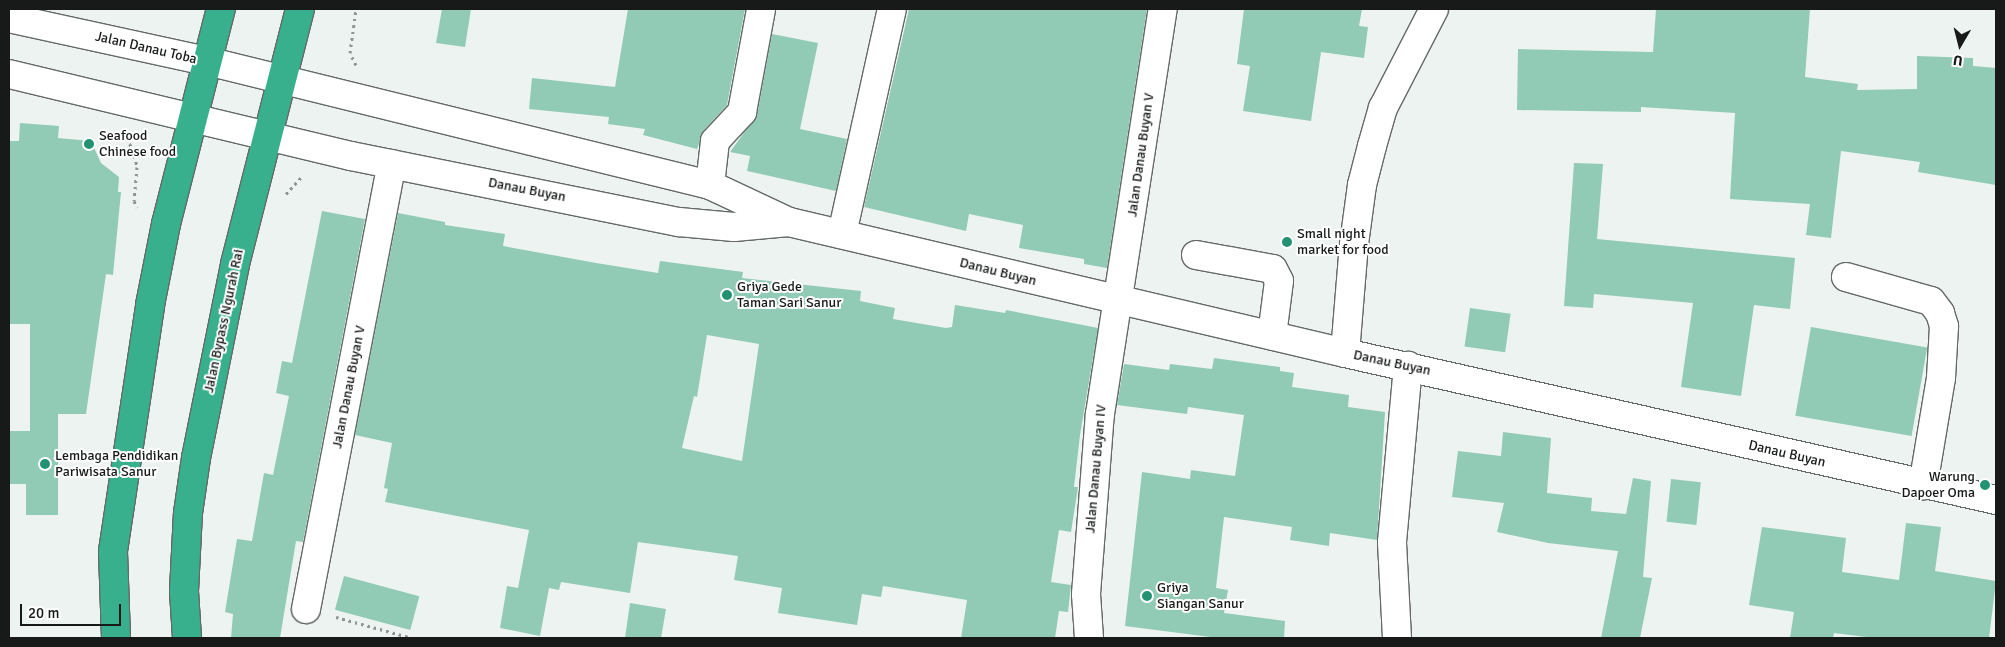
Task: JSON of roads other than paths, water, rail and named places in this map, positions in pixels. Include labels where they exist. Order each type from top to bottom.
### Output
[{"type":"highway","points":[[116,638],[114,542],[150,305],[166,224],[221,9]]},
{"type":"highway","name":"Jalan Bypass Ngurah Rai","points":[[187,638],[184,582],[188,513],[196,458],[235,264],[300,9]]},
{"type":"street","points":[[710,185],[715,141],[742,112],[761,9]]},
{"type":"street","points":[[842,234],[892,9]]},
{"type":"street","name":"Jalan Danau Buyan V","points":[[1120,302],[1163,9]]},
{"type":"street","points":[[1345,353],[1354,244],[1362,185],[1372,146],[1383,108],[1434,9]]},
{"type":"street","name":"Jalan Danau Toba","points":[[9,18],[37,16],[282,80]]},
{"type":"street","points":[[9,74],[267,136]]},
{"type":"street","name":"Danau Buyan","points":[[282,80],[710,185],[789,222],[1120,302],[1408,366],[1923,486],[1996,500]]},
{"type":"street","name":"Danau Buyan","points":[[267,136],[392,164],[678,222],[734,227],[789,222]]},
{"type":"street","name":"Jalan Danau Buyan V","points":[[306,609],[392,164]]},
{"type":"street","points":[[1196,255],[1273,269],[1279,280],[1272,336]]},
{"type":"street","points":[[1846,277],[1931,301],[1940,313],[1944,326],[1941,378],[1923,486]]},
{"type":"street","name":"Jalan Danau Buyan IV","points":[[1089,638],[1086,594],[1099,423],[1120,302]]},
{"type":"street","points":[[1398,638],[1392,542],[1408,366]]},
{"type":"place","name":"Seafood Chinese food","points":[[89,144]]},
{"type":"place","name":"Small night market for food","points":[[1287,242]]},
{"type":"place","name":"Griya Gede Taman Sari Sanur","points":[[727,295]]},
{"type":"place","name":"Lembaga Pendidikan Pariwisata Sanur","points":[[45,464]]},
{"type":"place","name":"Warung Dapoer Oma","points":[[1985,485]]},
{"type":"place","name":"Griya Siangan Sanur","points":[[1147,596]]}]
